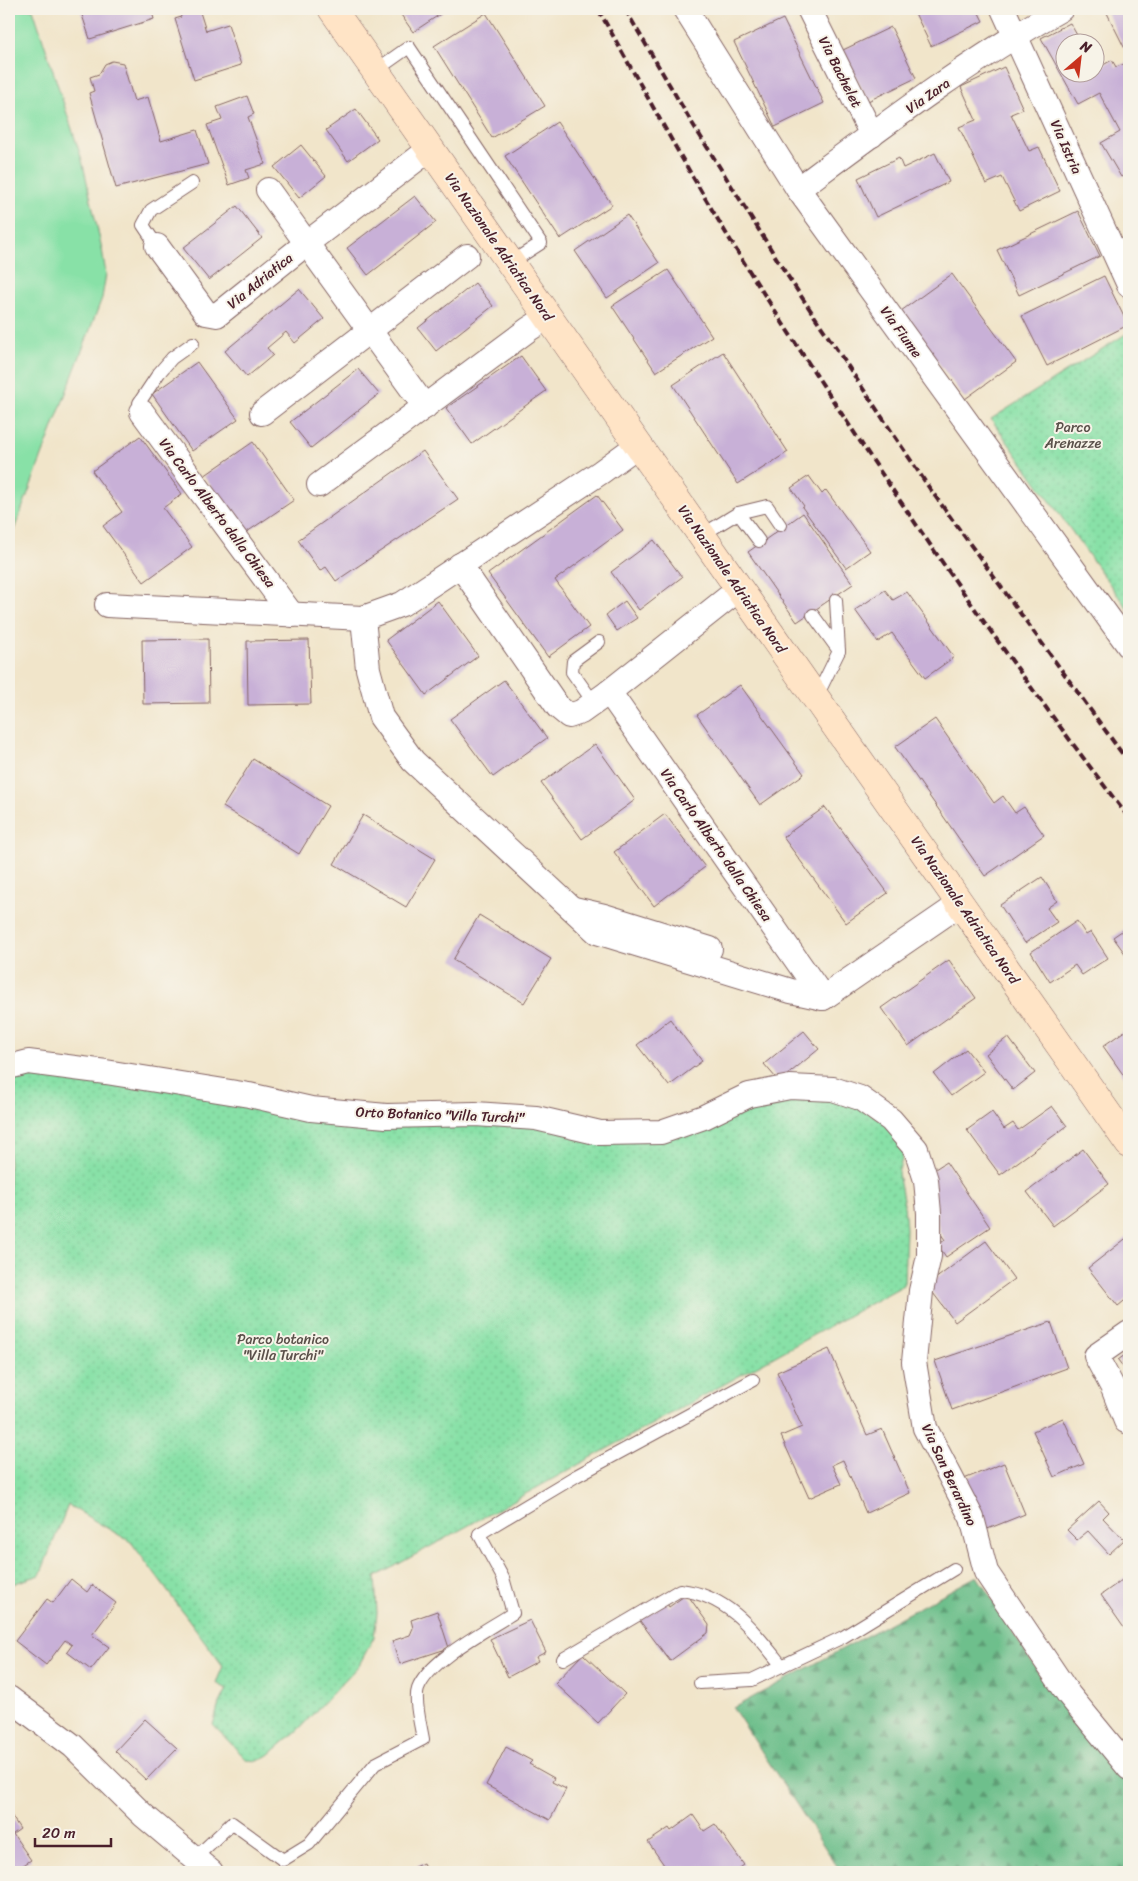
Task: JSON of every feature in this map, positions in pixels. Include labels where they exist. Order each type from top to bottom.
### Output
[{"type":"main road","name":"Via Nazionale Adriatica Nord","points":[[332,10],[1129,1144]]},
{"type":"street","name":"Via Fiume","points":[[685,9],[798,189],[1129,646]]},
{"type":"street","name":"Via Bachelet","points":[[809,9],[872,135]]},
{"type":"street","name":"Via Istria","points":[[1003,9],[1129,285]]},
{"type":"street","name":"Via Zara","points":[[798,189],[1015,35],[1061,9]]},
{"type":"street","name":"Via Adriatica","points":[[157,246],[206,313],[217,315],[430,149]]},
{"type":"street","name":"Via Adriatica","points":[[268,190],[426,407]]},
{"type":"street","points":[[262,413],[467,256]]},
{"type":"street","points":[[319,485],[529,329],[548,317]]},
{"type":"street","name":"Via Carlo Alberto dalla Chiesa","points":[[142,412],[292,615]]},
{"type":"street","points":[[107,605],[363,618],[402,604],[600,472],[638,444]]},
{"type":"street","points":[[460,565],[558,707],[569,716],[581,712],[602,697],[740,589]]},
{"type":"street","points":[[363,618],[368,669],[381,717],[412,761],[573,908],[786,973],[823,998],[960,904]]},
{"type":"street","name":"Via Carlo Alberto dalla Chiesa","points":[[602,697],[823,998]]},
{"type":"street","name":"Orto Botanico \"Villa Turchi\"","points":[[9,1067],[28,1062],[106,1072],[249,1095],[311,1109],[386,1116],[475,1114],[536,1118],[600,1133],[661,1132],[704,1117],[749,1095],[790,1087],[833,1089],[860,1098],[890,1120],[908,1140]]},
{"type":"street","name":"Via San Berardino","points":[[908,1140],[916,1149],[926,1180],[930,1213],[929,1256],[921,1291],[914,1362],[925,1428],[972,1518],[986,1572],[1069,1695],[1129,1768]]},
{"type":"street","points":[[1126,1421],[1113,1388],[1096,1356],[1129,1333]]},
{"type":"street","points":[[9,1698],[73,1746],[143,1815],[202,1866]]},
{"type":"lane","points":[[375,71],[409,47],[541,243],[510,262]]},
{"type":"lane","points":[[157,246],[143,226],[151,210],[192,183]]},
{"type":"lane","points":[[142,412],[139,403],[159,373],[172,358],[193,343]]},
{"type":"lane","points":[[702,535],[738,512],[767,506],[780,525]]},
{"type":"lane","points":[[738,512],[759,541]]},
{"type":"lane","points":[[816,698],[839,651],[836,600]]},
{"type":"lane","points":[[813,615],[839,651]]},
{"type":"lane","points":[[599,642],[573,661],[572,672],[602,697]]},
{"type":"lane","points":[[202,1866],[232,1823],[283,1860],[310,1844],[375,1764],[423,1739],[418,1691],[428,1672],[465,1644],[513,1613],[503,1578],[479,1534],[576,1476],[753,1380]]},
{"type":"lane","points":[[700,1683],[752,1680],[843,1637],[954,1569]]},
{"type":"lane","points":[[563,1658],[680,1590],[695,1592],[730,1608],[756,1634],[782,1666]]},
{"type":"green space","points":[[9,9],[33,9],[82,160],[106,274],[102,298],[9,543]]},
{"type":"green space","name":"Parco Arenazze","points":[[1129,332],[1129,611],[991,419]]},
{"type":"green space","name":"Parco botanico \"Villa Turchi\"","points":[[9,1068],[332,1105],[602,1126],[655,1127],[825,1082],[908,1139],[898,1173],[904,1204],[906,1229],[904,1285],[375,1577],[377,1613],[374,1637],[359,1665],[298,1730],[269,1755],[258,1761],[247,1760],[213,1725],[218,1707],[227,1689],[216,1683],[223,1666],[131,1542],[68,1505],[40,1575],[9,1585]]},
{"type":"green space","points":[[977,1576],[1044,1681],[1097,1744],[1129,1775],[1129,1872],[841,1872],[733,1708]]},
{"type":"building","points":[[80,9],[151,9],[154,19],[90,39]]},
{"type":"building","points":[[199,9],[206,31],[228,24],[241,65],[194,80],[175,19],[181,17],[180,13]]},
{"type":"building","points":[[397,9],[448,9],[413,32]]},
{"type":"building","points":[[913,9],[977,9],[983,21],[931,46]]},
{"type":"building","points":[[1105,9],[1129,9],[1129,57]]},
{"type":"building","points":[[486,13],[545,106],[492,138],[434,46]]},
{"type":"building","points":[[783,19],[824,103],[775,127],[734,42]]},
{"type":"building","points":[[1070,23],[1075,32],[1056,32],[1056,65],[1041,38]]},
{"type":"building","points":[[891,27],[916,78],[868,101],[843,50]]},
{"type":"building","points":[[1112,60],[1116,67],[1129,62],[1129,173],[1121,177],[1101,143],[1120,132],[1099,93],[1078,104],[1066,82],[1106,82],[1106,63]]},
{"type":"building","points":[[112,61],[123,63],[134,101],[148,97],[161,141],[197,130],[208,164],[116,188],[89,93],[94,91],[90,77],[99,74],[105,64]]},
{"type":"building","points":[[1004,67],[1023,109],[1011,114],[1029,151],[1039,147],[1060,191],[1019,211],[1002,177],[986,184],[959,127],[976,120],[961,87]]},
{"type":"building","points":[[247,96],[254,114],[248,117],[265,164],[246,170],[249,178],[229,185],[207,125],[222,120],[217,107]]},
{"type":"building","points":[[356,109],[378,139],[348,161],[326,130]]},
{"type":"building","points":[[557,122],[612,205],[560,239],[505,156]]},
{"type":"building","points":[[301,145],[326,176],[299,198],[274,167]]},
{"type":"building","points":[[935,153],[949,182],[876,217],[858,178],[899,158],[903,168]]},
{"type":"building","points":[[415,196],[436,222],[368,275],[347,248]]},
{"type":"building","points":[[237,206],[262,238],[209,280],[183,248]]},
{"type":"building","points":[[1078,211],[1100,256],[1019,295],[997,250]]},
{"type":"building","points":[[627,215],[659,263],[607,298],[575,251]]},
{"type":"building","points":[[668,270],[712,336],[656,372],[612,306]]},
{"type":"building","points":[[952,274],[1016,362],[965,399],[901,311]]},
{"type":"building","points":[[1104,276],[1128,325],[1047,366],[1022,316]]},
{"type":"building","points":[[475,283],[493,306],[436,351],[418,328]]},
{"type":"building","points":[[299,289],[324,319],[295,343],[286,332],[267,348],[273,355],[247,377],[225,351]]},
{"type":"building","points":[[723,352],[788,452],[738,484],[673,385]]},
{"type":"building","points":[[521,356],[546,391],[472,444],[446,408]]},
{"type":"building","points":[[197,362],[238,419],[192,451],[152,394]]},
{"type":"building","points":[[358,369],[379,394],[311,448],[290,422]]},
{"type":"building","points":[[140,436],[182,494],[163,508],[192,547],[144,582],[103,526],[122,512],[92,471]]},
{"type":"building","points":[[253,442],[294,500],[244,534],[204,476]]},
{"type":"building","points":[[423,451],[458,499],[336,581],[326,567],[320,571],[298,540]]},
{"type":"building","points":[[809,476],[822,494],[826,490],[870,551],[846,568],[802,507],[804,506],[791,488]]},
{"type":"building","points":[[597,495],[623,530],[555,580],[589,627],[548,657],[488,574]]},
{"type":"building","points":[[803,513],[853,584],[797,622],[748,552]]},
{"type":"building","points":[[654,540],[682,577],[639,610],[611,572]]},
{"type":"building","points":[[885,590],[893,600],[907,592],[954,657],[925,678],[892,633],[878,642],[855,610]]},
{"type":"building","points":[[438,601],[478,656],[426,695],[386,640]]},
{"type":"building","points":[[625,601],[637,618],[617,631],[606,615]]},
{"type":"building","points":[[208,639],[209,703],[143,704],[142,640]]},
{"type":"building","points":[[309,640],[311,704],[248,705],[247,641]]},
{"type":"building","points":[[504,680],[547,738],[493,777],[450,719]]},
{"type":"building","points":[[740,685],[804,774],[760,805],[697,715]]},
{"type":"building","points":[[935,719],[994,803],[1003,796],[1015,813],[1024,807],[1044,835],[985,876],[895,747]]},
{"type":"building","points":[[595,744],[635,800],[582,839],[541,783]]},
{"type":"building","points":[[253,759],[328,806],[299,854],[223,807]]},
{"type":"building","points":[[825,807],[888,893],[846,923],[783,837]]},
{"type":"building","points":[[665,814],[705,867],[654,906],[614,852]]},
{"type":"building","points":[[363,815],[435,859],[406,907],[334,864]]},
{"type":"building","points":[[1042,877],[1057,901],[1047,908],[1057,922],[1025,943],[1000,905]]},
{"type":"building","points":[[479,915],[551,959],[524,1003],[453,960]]},
{"type":"building","points":[[1077,921],[1086,935],[1091,932],[1108,958],[1082,975],[1075,965],[1050,982],[1031,952]]},
{"type":"building","points":[[1129,926],[1129,959],[1113,937]]},
{"type":"building","points":[[949,960],[976,998],[908,1046],[881,1008]]},
{"type":"building","points":[[670,1019],[702,1061],[669,1086],[637,1045]]},
{"type":"building","points":[[1129,1028],[1129,1079],[1127,1080],[1103,1046]]},
{"type":"building","points":[[804,1031],[819,1049],[786,1076],[776,1078],[764,1064]]},
{"type":"building","points":[[1008,1037],[1035,1073],[1013,1090],[986,1054]]},
{"type":"building","points":[[966,1049],[984,1072],[951,1096],[934,1074]]},
{"type":"building","points":[[1052,1106],[1067,1126],[1000,1175],[967,1130],[992,1112],[1004,1129],[1013,1123],[1018,1130]]},
{"type":"building","points":[[1083,1149],[1109,1184],[1053,1226],[1027,1192]]},
{"type":"building","points":[[946,1162],[990,1227],[946,1257],[938,1245],[945,1240],[939,1231],[932,1171]]},
{"type":"building","points":[[1129,1236],[1129,1297],[1118,1306],[1088,1268]]},
{"type":"building","points":[[986,1241],[1014,1279],[955,1322],[927,1285]]},
{"type":"building","points":[[1051,1322],[1067,1368],[952,1410],[935,1361]]},
{"type":"building","points":[[829,1349],[867,1435],[882,1429],[910,1493],[866,1513],[843,1460],[832,1465],[841,1484],[809,1498],[781,1436],[802,1427],[777,1372]]},
{"type":"building","points":[[1129,1352],[1129,1375],[1118,1360]]},
{"type":"building","points":[[1063,1418],[1084,1464],[1054,1477],[1033,1431]]},
{"type":"building","points":[[1004,1463],[1025,1514],[985,1530],[964,1479]]},
{"type":"building","points":[[1099,1501],[1109,1512],[1103,1518],[1124,1540],[1109,1554],[1088,1531],[1077,1540],[1067,1530]]},
{"type":"building","points":[[1129,1575],[1129,1635],[1101,1595]]},
{"type":"building","points":[[71,1579],[87,1592],[92,1585],[116,1603],[92,1635],[109,1647],[91,1670],[67,1652],[72,1645],[65,1640],[46,1665],[15,1641],[47,1599],[53,1603]]},
{"type":"building","points":[[687,1594],[709,1625],[708,1633],[670,1661],[640,1621],[666,1602],[669,1607]]},
{"type":"building","points":[[437,1611],[449,1648],[400,1664],[392,1641],[410,1635],[413,1628],[411,1620]]},
{"type":"building","points":[[530,1620],[546,1652],[536,1657],[538,1661],[508,1677],[490,1639]]},
{"type":"building","points":[[583,1654],[625,1694],[598,1723],[555,1683]]},
{"type":"building","points":[[145,1719],[177,1748],[146,1780],[115,1751]]},
{"type":"building","points":[[506,1747],[532,1761],[529,1764],[554,1778],[552,1782],[566,1789],[550,1820],[486,1785]]},
{"type":"building","points":[[9,1812],[20,1829],[13,1834],[31,1860],[13,1872],[9,1872]]},
{"type":"building","points":[[693,1815],[704,1831],[715,1824],[744,1865],[734,1872],[669,1872],[648,1842],[669,1828],[671,1831]]},
{"type":"building","points":[[423,1863],[427,1872],[404,1872]]},
{"type":"railway","points":[[598,9],[719,221],[805,358],[894,492],[986,624],[1129,818]]},
{"type":"railway","points":[[625,9],[689,118],[787,275],[930,489],[1129,763]]}]
